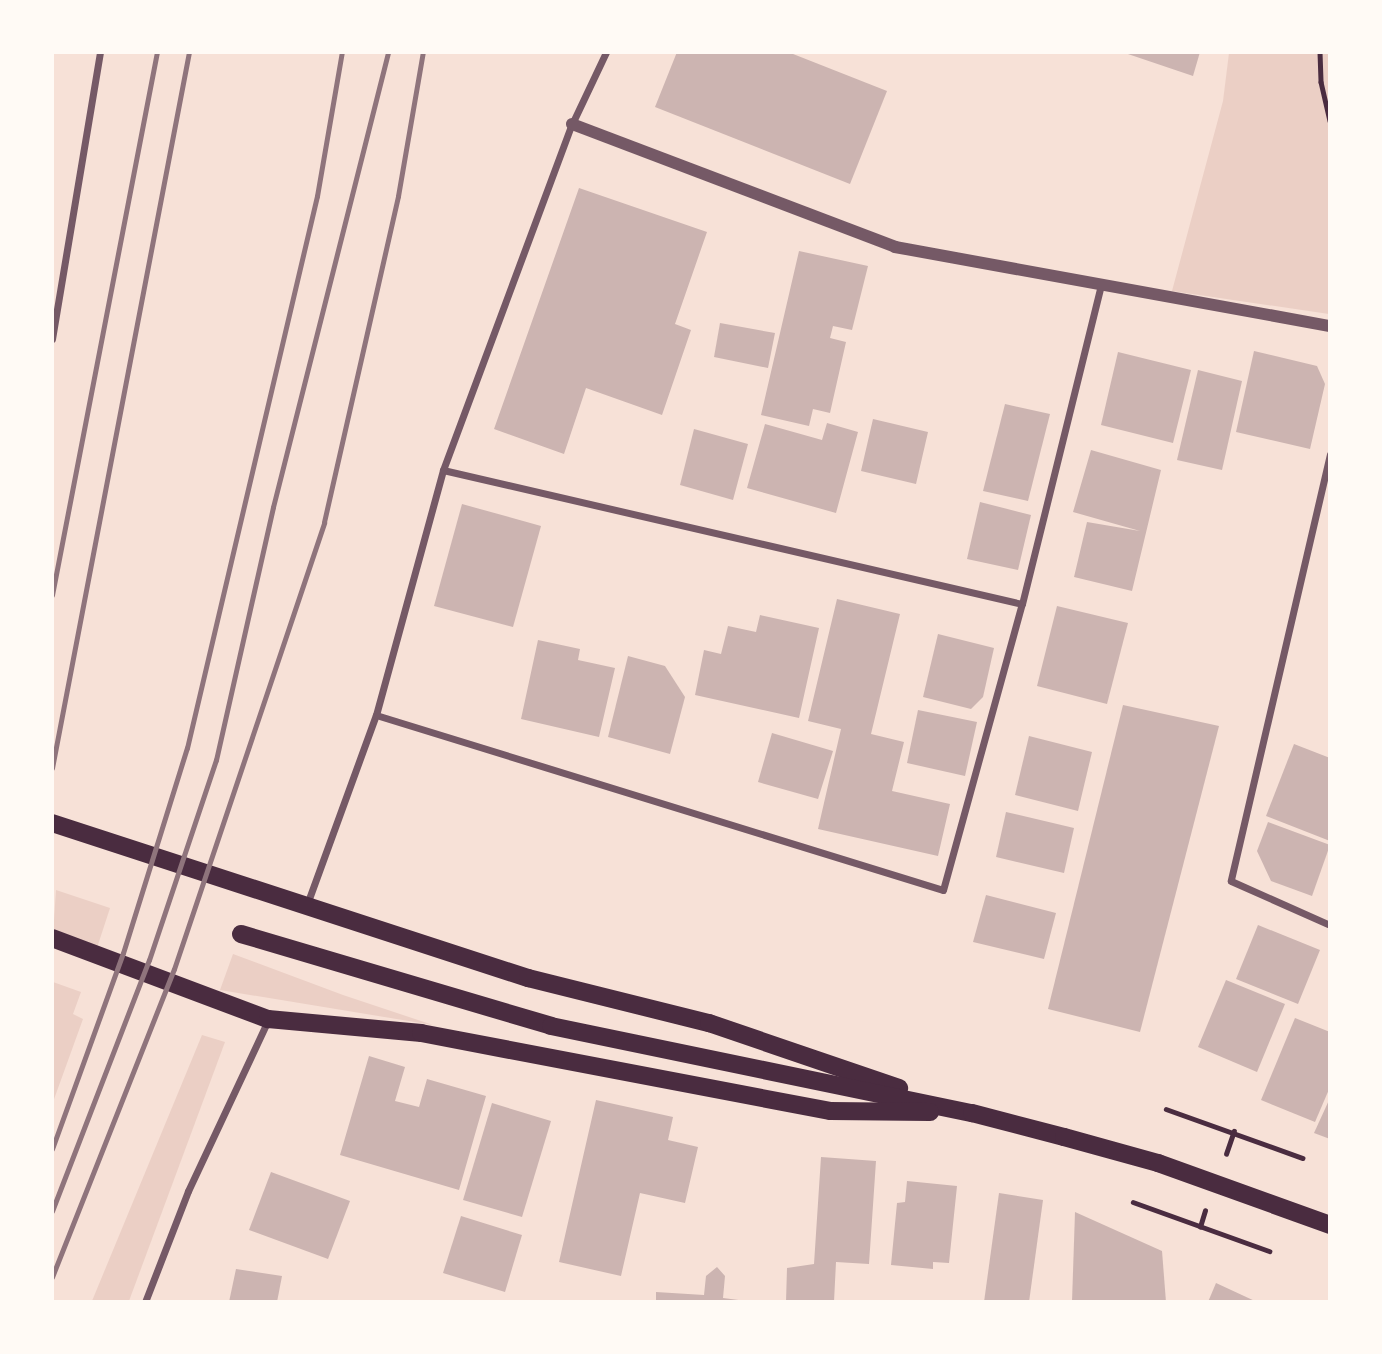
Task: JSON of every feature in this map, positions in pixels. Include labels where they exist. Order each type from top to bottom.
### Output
[{"type":"main road","points":[[52,823],[528,978],[709,1023],[972,1113]]},
{"type":"main road","points":[[241,934],[551,1026],[972,1113],[1158,1163],[1329,1225]]},
{"type":"main road","points":[[52,938],[268,1019],[421,1033],[830,1111],[972,1113]]},
{"type":"street","points":[[52,339],[100,52]]},
{"type":"street","points":[[305,907],[376,715],[443,470],[572,124],[606,52]]},
{"type":"street","points":[[572,124],[895,247],[1329,326]]},
{"type":"street","points":[[376,715],[943,890],[1022,604],[1101,285]]},
{"type":"street","points":[[1329,454],[1231,881],[1329,925]]},
{"type":"street","points":[[443,470],[1022,604]]},
{"type":"street","points":[[145,1301],[188,1191],[268,1019]]},
{"type":"path","points":[[1320,52],[1329,121]]},
{"type":"path","points":[[1166,1109],[1304,1158]]},
{"type":"path","points":[[1133,1202],[1269,1251]]},
{"type":"shaded area","points":[[1229,53],[1329,53],[1329,314],[1172,291],[1223,101]]},
{"type":"shaded area","points":[[56,890],[110,908],[95,954],[53,935]]},
{"type":"shaded area","points":[[233,954],[343,995],[433,1025],[220,990]]},
{"type":"shaded area","points":[[53,982],[81,992],[73,1014],[83,1019],[53,1102]]},
{"type":"shaded area","points":[[202,1035],[225,1042],[129,1301],[92,1301]]},
{"type":"building","points":[[677,52],[788,52],[887,91],[850,184],[655,107]]},
{"type":"building","points":[[1122,52],[1200,52],[1193,76]]},
{"type":"building","points":[[579,188],[707,232],[675,324],[691,330],[662,415],[586,388],[564,454],[494,429]]},
{"type":"building","points":[[799,251],[868,266],[852,330],[833,326],[830,338],[846,342],[830,413],[813,409],[809,426],[761,415]]},
{"type":"building","points":[[720,323],[775,333],[768,368],[714,357]]},
{"type":"building","points":[[1254,351],[1317,366],[1325,384],[1310,449],[1236,432]]},
{"type":"building","points":[[1118,352],[1191,370],[1173,443],[1101,425]]},
{"type":"building","points":[[1198,370],[1242,381],[1222,470],[1177,460]]},
{"type":"building","points":[[1005,404],[1050,414],[1028,501],[983,491]]},
{"type":"building","points":[[873,419],[928,432],[916,484],[861,471]]},
{"type":"building","points":[[827,423],[858,432],[836,513],[747,488],[765,424],[822,440]]},
{"type":"building","points":[[694,429],[748,444],[733,500],[680,485]]},
{"type":"building","points":[[1091,450],[1161,470],[1132,591],[1074,577],[1087,522],[1140,531],[1073,512]]},
{"type":"building","points":[[980,502],[1031,515],[1018,570],[967,559]]},
{"type":"building","points":[[462,504],[541,526],[513,627],[434,606]]},
{"type":"building","points":[[837,599],[900,614],[871,734],[904,742],[892,791],[950,804],[938,856],[818,829],[841,729],[808,721]]},
{"type":"building","points":[[1057,606],[1128,623],[1107,704],[1037,686]]},
{"type":"building","points":[[760,615],[819,628],[799,718],[695,695],[704,650],[721,654],[728,626],[756,632]]},
{"type":"building","points":[[938,634],[994,648],[983,697],[971,709],[923,697]]},
{"type":"building","points":[[538,640],[580,649],[578,660],[615,668],[599,737],[521,719]]},
{"type":"building","points":[[628,656],[665,666],[685,697],[670,754],[608,737]]},
{"type":"building","points":[[1123,705],[1219,726],[1140,1032],[1048,1009]]},
{"type":"building","points":[[918,710],[977,722],[965,776],[907,763]]},
{"type":"building","points":[[772,733],[833,751],[818,799],[758,782]]},
{"type":"building","points":[[1029,736],[1092,752],[1078,811],[1015,795]]},
{"type":"building","points":[[1294,744],[1330,758],[1330,841],[1266,816]]},
{"type":"building","points":[[1006,812],[1074,828],[1064,873],[996,857]]},
{"type":"building","points":[[1268,822],[1330,845],[1312,896],[1271,881],[1257,851]]},
{"type":"building","points":[[986,895],[1056,913],[1044,959],[973,942]]},
{"type":"building","points":[[1258,925],[1320,950],[1298,1004],[1236,979]]},
{"type":"building","points":[[1226,980],[1285,1004],[1257,1072],[1198,1047]]},
{"type":"building","points":[[1295,1018],[1330,1032],[1330,1087],[1315,1122],[1261,1100]]},
{"type":"building","points":[[369,1056],[405,1067],[395,1101],[419,1107],[427,1079],[486,1096],[459,1190],[340,1155]]},
{"type":"building","points":[[1330,1098],[1330,1139],[1314,1133]]},
{"type":"building","points":[[596,1100],[673,1117],[668,1140],[698,1147],[685,1203],[640,1193],[621,1276],[559,1262]]},
{"type":"building","points":[[492,1103],[551,1121],[522,1217],[463,1200]]},
{"type":"building","points":[[821,1157],[876,1161],[869,1264],[836,1262],[834,1302],[786,1302],[787,1268],[814,1264]]},
{"type":"building","points":[[271,1172],[350,1201],[328,1259],[249,1230]]},
{"type":"building","points":[[907,1181],[957,1186],[949,1263],[933,1262],[933,1269],[891,1265],[897,1203],[905,1202]]},
{"type":"building","points":[[999,1193],[1043,1200],[1029,1302],[984,1302]]},
{"type":"building","points":[[1075,1212],[1162,1251],[1166,1302],[1072,1302]]},
{"type":"building","points":[[461,1216],[522,1235],[505,1292],[443,1273]]},
{"type":"building","points":[[717,1267],[725,1276],[723,1298],[754,1302],[656,1302],[656,1292],[704,1295],[706,1276]]},
{"type":"building","points":[[236,1269],[282,1276],[277,1302],[229,1302]]},
{"type":"building","points":[[1216,1283],[1257,1302],[1208,1302]]},
{"type":"railway","points":[[52,595],[157,52]]},
{"type":"railway","points":[[52,768],[189,52]]},
{"type":"railway","points":[[52,1149],[123,953],[187,748],[317,196],[342,52]]},
{"type":"railway","points":[[52,1211],[149,960],[216,760],[273,507],[388,52]]},
{"type":"railway","points":[[52,1277],[174,969],[324,522],[398,196],[423,52]]}]
